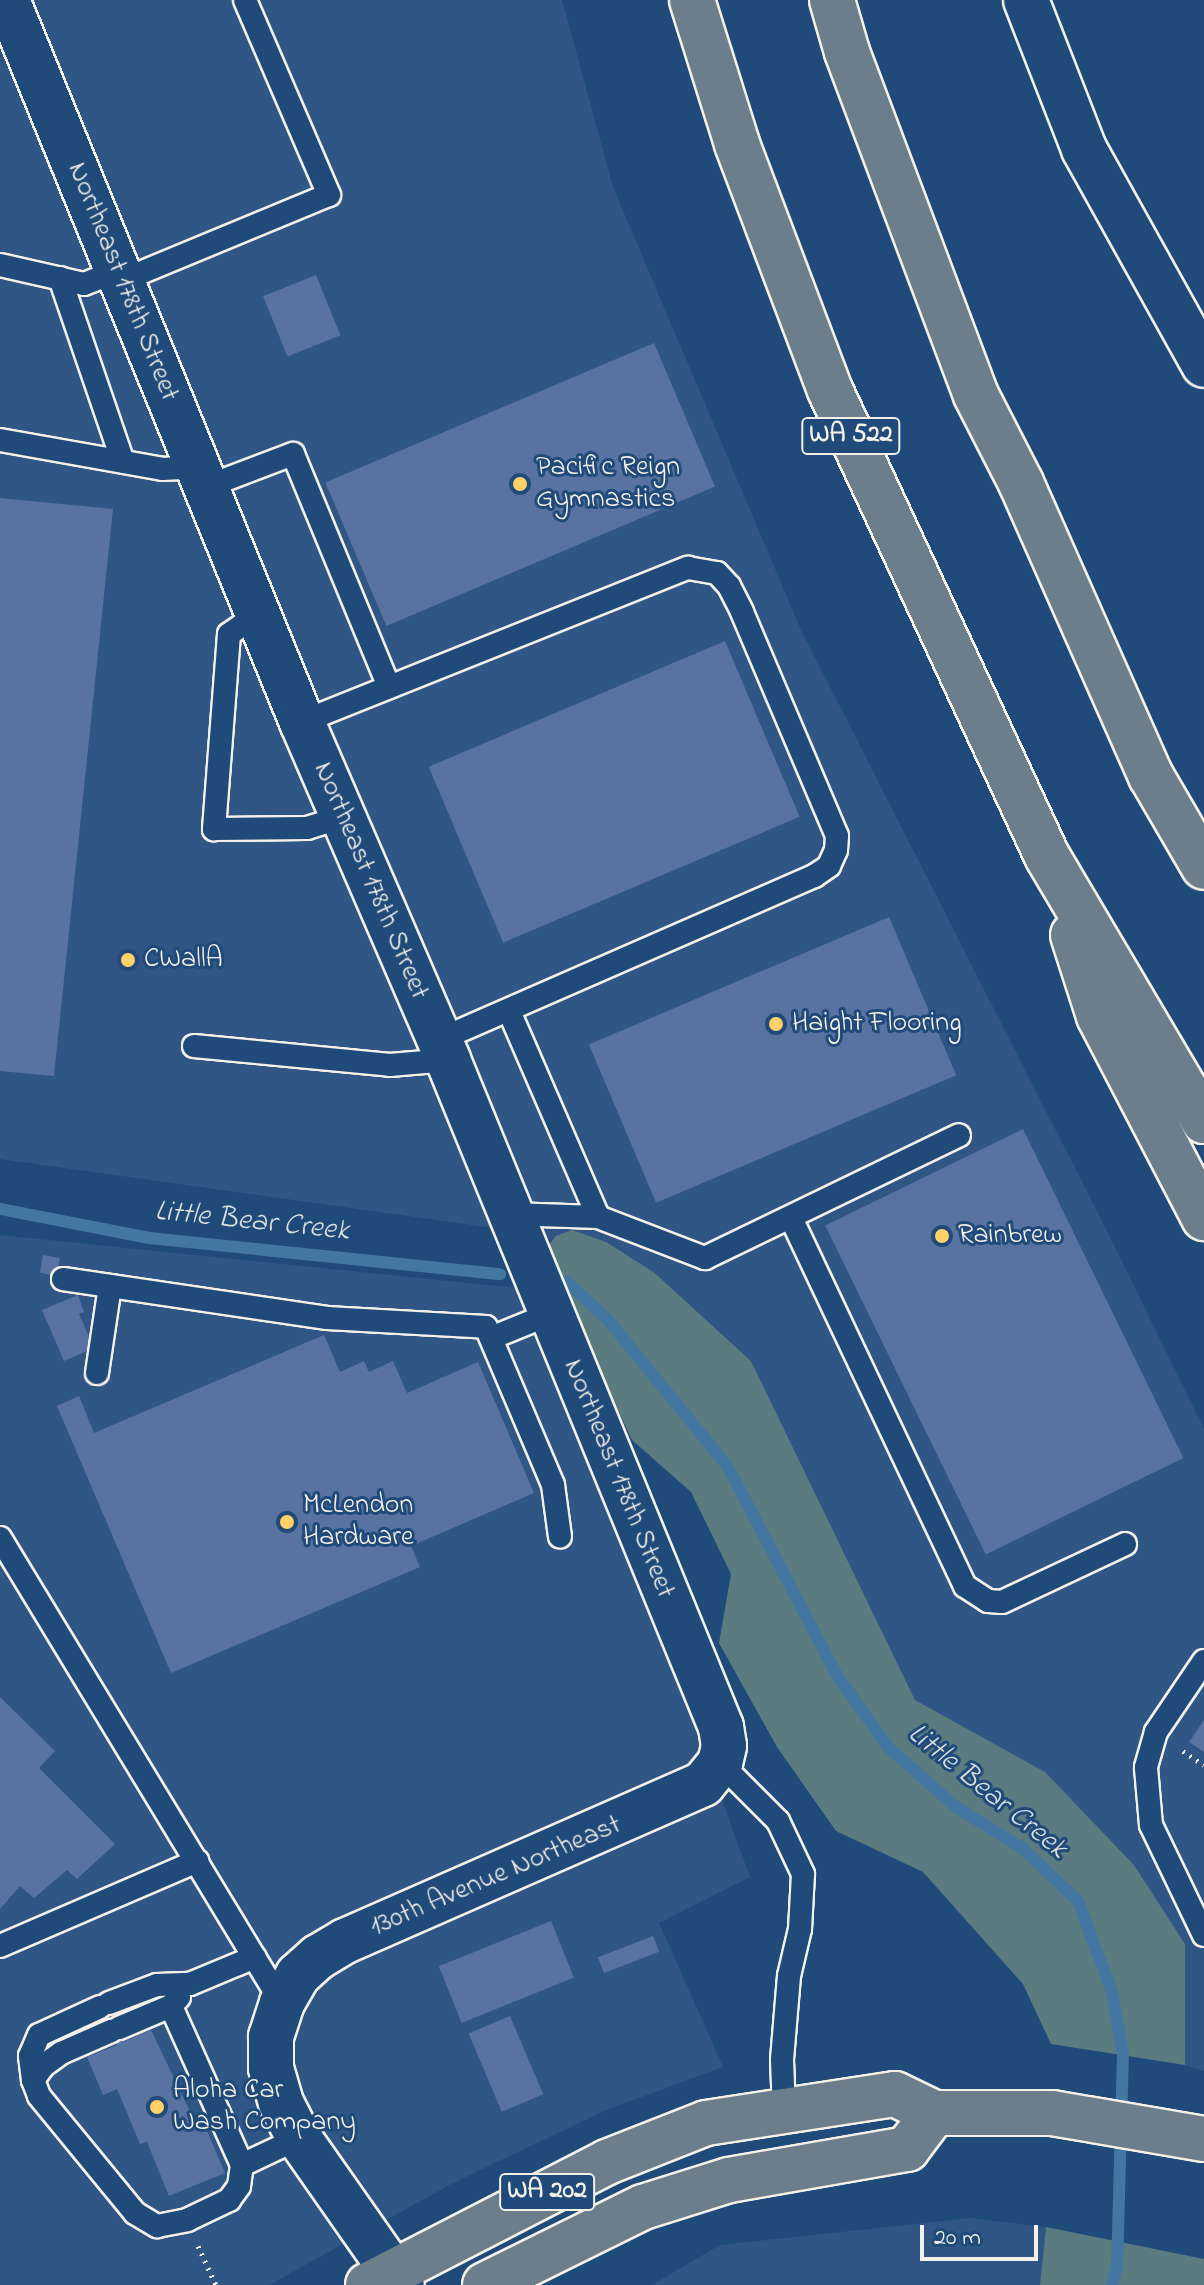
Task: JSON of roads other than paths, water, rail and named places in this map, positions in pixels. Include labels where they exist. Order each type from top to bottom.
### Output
[{"type":"main road","name":"WA 522","points":[[692,0],[737,144],[830,390],[1047,856],[1204,1121]]},
{"type":"main road","points":[[832,0],[847,52],[976,395],[1021,483],[1204,807]]},
{"type":"main road","points":[[1021,483],[1151,776],[1204,867]]},
{"type":"main road","points":[[1047,856],[1099,1016],[1204,1218]]},
{"type":"main road","name":"WA 202","points":[[388,2280],[607,2162],[706,2123],[784,2109],[895,2094],[934,2113],[1052,2113],[1196,2137]]},
{"type":"main road","name":"WA 202","points":[[485,2285],[643,2207],[729,2180],[907,2149],[934,2113]]},
{"type":"street","name":"Northeast 178th Street","points":[[7,0],[302,722],[443,1050],[721,1727],[724,1746],[720,1763]]},
{"type":"street","points":[[1026,0],[1084,149],[1202,359]]},
{"type":"street","name":"130th Avenue Northeast","points":[[388,2280],[299,2138],[281,2103],[271,2068],[271,2037],[282,2003],[298,1975],[318,1957],[345,1941],[672,1801],[703,1784],[720,1763]]},
{"type":"lane","points":[[0,265],[84,284],[120,276],[329,195],[245,0]]},
{"type":"lane","points":[[60,278],[123,462]]},
{"type":"lane","points":[[0,440],[202,477],[293,454],[389,687]]},
{"type":"lane","points":[[194,1046],[390,1065],[443,1050],[509,1011],[814,876],[829,866],[836,850],[837,836],[742,612],[729,586],[717,573],[705,568],[688,568],[302,722]]},
{"type":"lane","points":[[258,614],[229,634],[214,829],[307,828],[343,817]]},
{"type":"lane","points":[[509,1011],[598,1217]]},
{"type":"lane","points":[[509,1214],[598,1217],[705,1258],[959,1135]]},
{"type":"lane","points":[[791,1218],[965,1586],[988,1601],[1002,1602],[1125,1544]]},
{"type":"lane","points":[[63,1279],[327,1318],[486,1327],[553,1485],[560,1537]]},
{"type":"lane","points":[[97,1373],[110,1286]]},
{"type":"lane","points":[[491,1338],[550,1314]]},
{"type":"lane","points":[[0,1538],[282,2003]]},
{"type":"lane","points":[[1204,1661],[1156,1732],[1146,1768],[1151,1825],[1204,1935]]},
{"type":"lane","points":[[720,1763],[778,1821],[803,1874],[800,1929],[789,1976],[782,2060],[784,2109]]},
{"type":"lane","points":[[0,1946],[197,1861]]},
{"type":"lane","points":[[171,2006],[242,2165],[239,2186],[229,2200],[187,2220],[157,2226],[135,2213],[39,2096],[30,2056],[39,2035],[105,2005],[157,1985],[190,1984],[255,1957]]},
{"type":"lane","points":[[33,2080],[43,2066],[61,2053],[171,2006],[190,1984]]},
{"type":"lane","points":[[242,2165],[299,2138]]},
{"type":"waterway","name":"Little Bear Creek","points":[[0,1209],[149,1238],[500,1274]]},
{"type":"waterway","name":"Little Bear Creek","points":[[566,1281],[609,1321],[728,1467],[836,1674],[889,1748],[956,1807],[1022,1848],[1078,1901],[1112,1992],[1123,2054],[1117,2267],[1112,2285]]},
{"type":"place","name":"Pacific Reign Gymnastics","points":[[520,484]]},
{"type":"place","name":"CWallA","points":[[128,960]]},
{"type":"place","name":"Haight Flooring","points":[[776,1024]]},
{"type":"place","name":"Rainbrew","points":[[942,1236]]},
{"type":"place","name":"McLendon Hardware","points":[[287,1522]]},
{"type":"place","name":"Aloha Car Wash Company","points":[[157,2107]]}]
